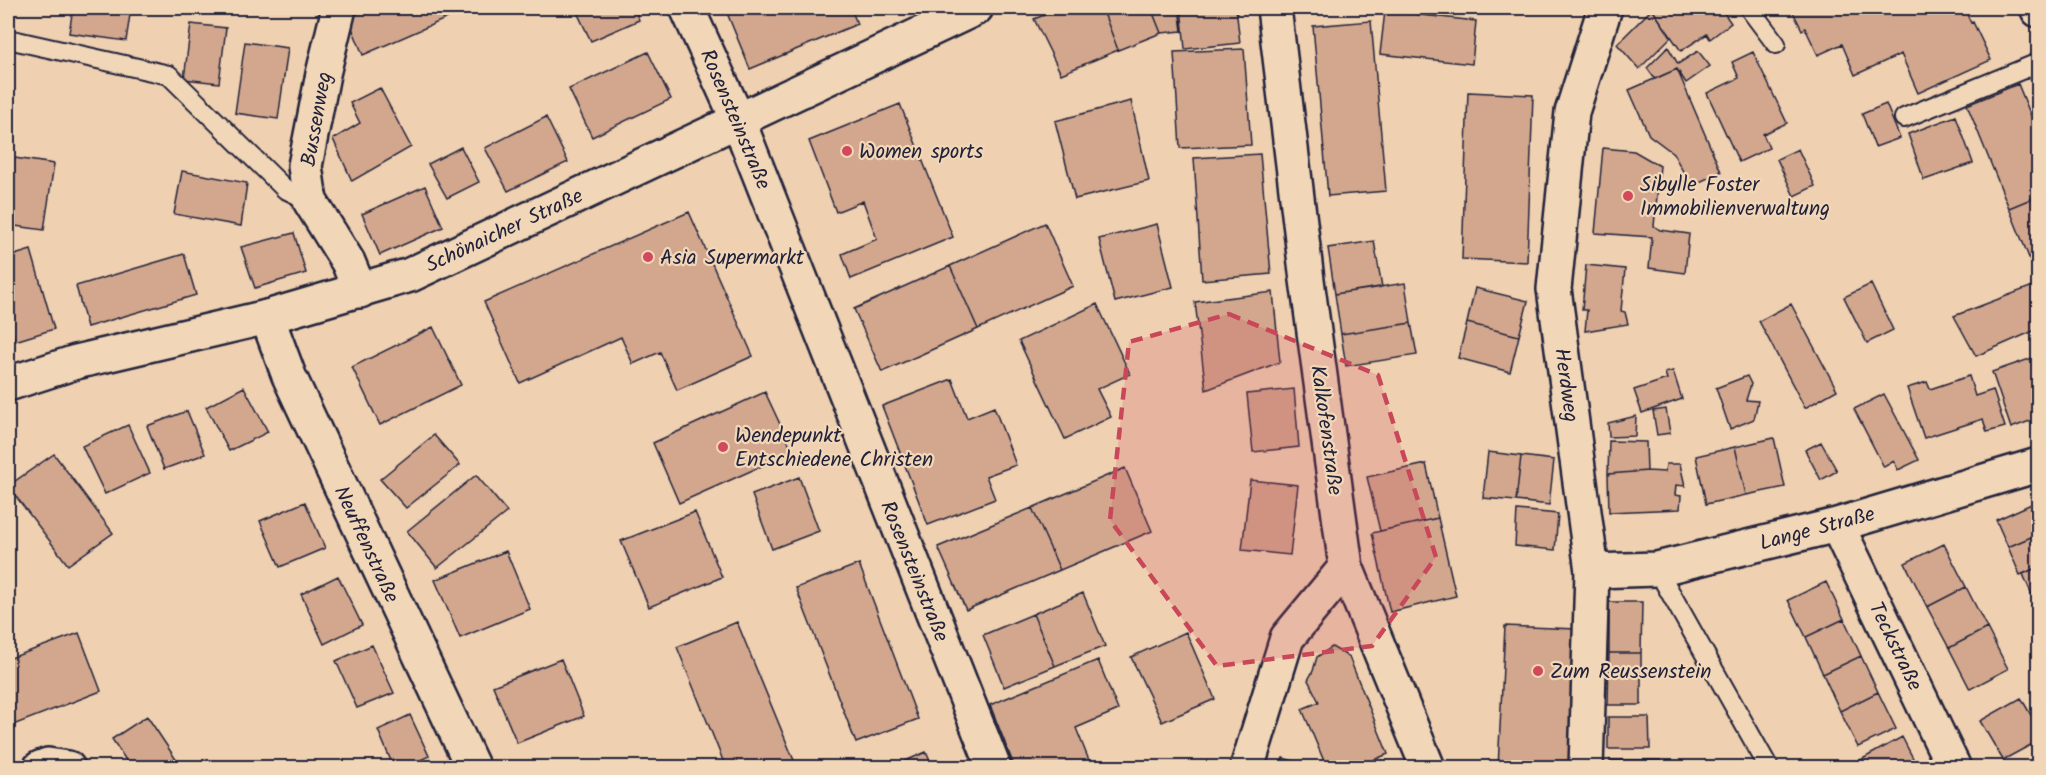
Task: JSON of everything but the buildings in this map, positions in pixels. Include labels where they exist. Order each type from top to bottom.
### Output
[{"type":"street","name":"Bussenweg","points":[[339,8],[305,166],[310,201],[348,262],[360,291]]},
{"type":"street","name":"Rosensteinstraße","points":[[687,8],[738,120],[994,768]]},
{"type":"street","name":"Schönaicher Straße","points":[[8,384],[76,362],[267,317],[410,275],[976,8]]},
{"type":"street","name":"Kalkofenstraße","points":[[1274,8],[1307,280],[1346,567],[1428,768]]},
{"type":"street","name":"Kalkofenstraße","points":[[1282,77],[1285,20],[1292,8]]},
{"type":"street","name":"Herdweg","points":[[1586,768],[1592,571],[1554,289],[1572,112],[1605,8]]},
{"type":"street","name":"Neuffenstraße","points":[[267,317],[289,376],[473,768]]},
{"type":"street","name":"Lange Straße","points":[[1592,571],[1657,569],[1837,525],[2038,465]]},
{"type":"street","name":"Teckstraße","points":[[1837,525],[1954,768]]},
{"type":"street","points":[[1247,768],[1287,638],[1346,567]]},
{"type":"street","points":[[39,768],[48,765],[68,768]]},
{"type":"lane","points":[[1749,8],[1776,45]]},
{"type":"lane","points":[[8,39],[170,75],[285,189],[310,201]]},
{"type":"lane","points":[[1904,118],[2038,63]]},
{"type":"lane","points":[[1657,569],[1769,768]]},
{"type":"highlighted area","points":[[1229,314],[1378,375],[1436,557],[1372,646],[1217,666],[1110,520],[1129,342]]},
{"type":"place","name":"Women sports","points":[[847,151]]},
{"type":"place","name":"Sibylle Foster Immobilienverwaltung","points":[[1628,196]]},
{"type":"place","name":"Asia Supermarkt","points":[[648,257]]},
{"type":"place","name":"Wendepunkt Entschiedene Christen","points":[[723,447]]},
{"type":"place","name":"Zum Reussenstein","points":[[1538,671]]}]
